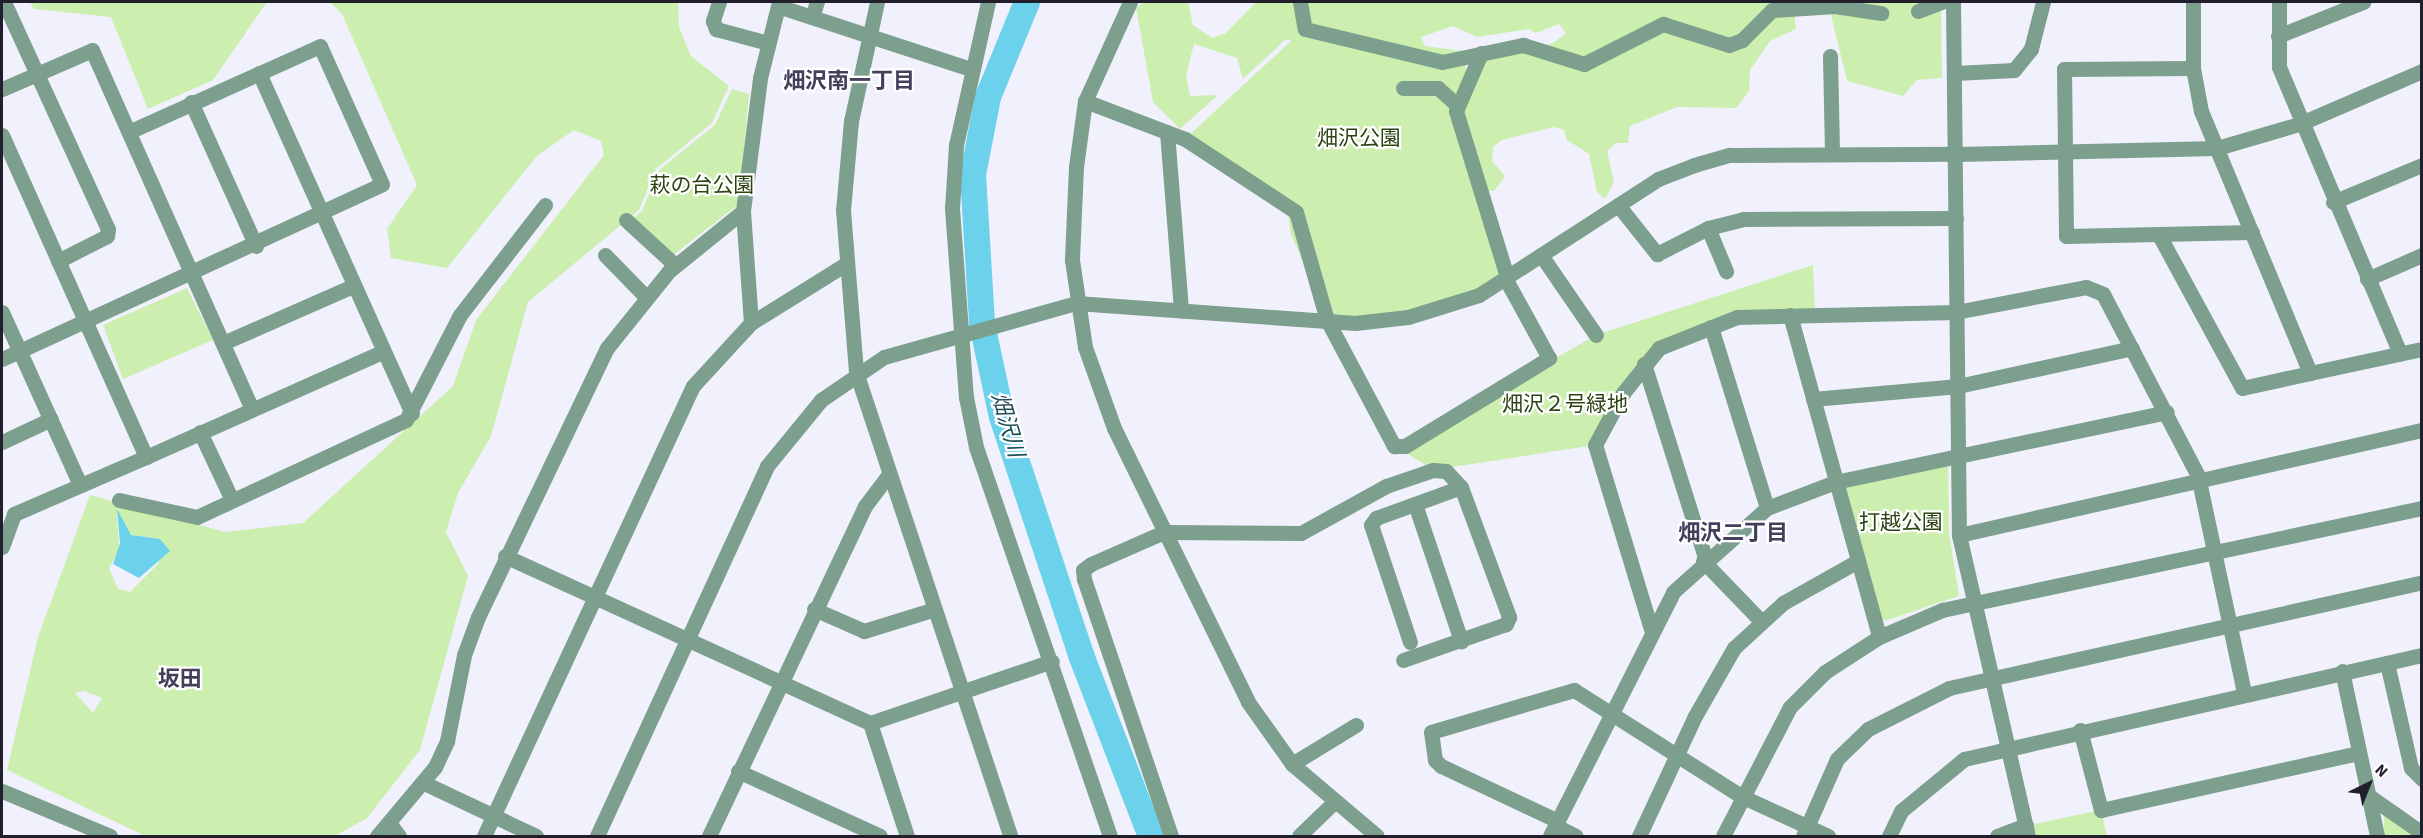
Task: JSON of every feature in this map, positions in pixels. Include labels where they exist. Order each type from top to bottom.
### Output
[{"type":"street","points":[[4,2],[108,229],[107,236],[58,261]]},
{"type":"street","points":[[719,2],[712,21],[716,29],[768,43]]},
{"type":"street","points":[[812,17],[817,2]]},
{"type":"street","points":[[877,2],[866,34],[851,121],[844,265],[856,372],[932,610],[1010,837]]},
{"type":"street","points":[[988,2],[971,69],[952,208],[962,333],[976,447],[1052,661],[1110,837]]},
{"type":"street","points":[[1130,2],[1085,101],[1076,167],[1076,303],[1084,346],[1114,428],[1248,702],[1292,764],[1333,803],[1377,837]]},
{"type":"street","points":[[1300,2],[1305,29],[1442,62],[1523,45],[1584,64],[1664,24],[1729,45],[1742,39],[1772,10],[1835,6],[1881,13]]},
{"type":"street","points":[[1918,11],[1941,2]]},
{"type":"street","points":[[1953,2],[1957,154],[1956,312],[1959,534],[2005,748],[2027,831],[1997,837]]},
{"type":"street","points":[[1955,73],[2014,70],[2031,49],[2043,2]]},
{"type":"street","points":[[2193,2],[2193,68],[2201,111],[2310,373]]},
{"type":"street","points":[[2279,2],[2279,67],[2299,124],[2400,354]]},
{"type":"street","points":[[2278,36],[2363,2]]},
{"type":"street","points":[[751,323],[743,211],[768,43],[778,6],[971,69]]},
{"type":"street","points":[[2,358],[322,216],[382,184],[320,46],[191,102],[129,132]]},
{"type":"street","points":[[2,89],[92,50],[252,409]]},
{"type":"street","points":[[1457,105],[1481,53]]},
{"type":"street","points":[[1830,56],[1832,153]]},
{"type":"street","points":[[2193,68],[2064,69],[2066,236],[2252,232]]},
{"type":"street","points":[[597,837],[767,466],[813,408],[856,372],[884,357],[962,333],[1076,303],[1366,322],[1422,314],[1479,295],[1658,179],[1730,155],[1957,154],[2217,148],[2299,124],[2421,71]]},
{"type":"street","points":[[259,73],[382,352],[412,413]]},
{"type":"street","points":[[1085,101],[1167,132],[1224,161],[1296,212],[1328,320],[1388,440],[1406,446],[1549,358],[1506,278],[1457,105],[1438,88],[1403,88]]},
{"type":"street","points":[[191,102],[256,246]]},
{"type":"street","points":[[1167,132],[1181,310]]},
{"type":"street","points":[[2,135],[146,457]]},
{"type":"street","points":[[2333,202],[2421,165]]},
{"type":"street","points":[[118,500],[197,517],[412,413],[460,315],[545,205]]},
{"type":"street","points":[[1618,205],[1657,254],[1708,228],[1743,219],[1956,218]]},
{"type":"street","points":[[377,837],[424,783],[447,741],[464,655],[505,556],[577,401],[645,296],[675,265],[743,211]]},
{"type":"street","points":[[626,220],[675,265]]},
{"type":"street","points":[[1708,228],[1726,271]]},
{"type":"street","points":[[2159,235],[2242,388],[2421,349]]},
{"type":"street","points":[[605,255],[645,296]]},
{"type":"street","points":[[1541,255],[1596,335]]},
{"type":"street","points":[[2367,279],[2421,255]]},
{"type":"street","points":[[484,837],[693,386],[751,323],[844,265]]},
{"type":"street","points":[[223,343],[353,286]]},
{"type":"street","points":[[1651,629],[1595,445],[1644,363],[1659,348],[1737,317],[1956,312],[2095,288],[2132,348],[2198,476],[2212,553],[2244,693]]},
{"type":"street","points":[[2,312],[80,485]]},
{"type":"street","points":[[1791,315],[1856,562],[1879,637]]},
{"type":"street","points":[[1712,327],[1767,508]]},
{"type":"street","points":[[1813,399],[1958,386],[2132,348]]},
{"type":"street","points":[[2,547],[14,514],[382,352]]},
{"type":"street","points":[[1644,363],[1704,560],[1761,621]]},
{"type":"street","points":[[1555,828],[1651,629],[1673,592],[1704,560],[1767,508],[1835,482],[1958,458],[2167,412]]},
{"type":"street","points":[[2,442],[51,419]]},
{"type":"street","points":[[1959,534],[2198,476],[2421,430]]},
{"type":"street","points":[[200,432],[232,500]]},
{"type":"street","points":[[1171,837],[1083,570],[1164,531],[1300,533],[1359,499],[1433,470],[1452,474],[1461,488],[1509,617],[1506,624],[1403,660]]},
{"type":"street","points":[[709,837],[777,682],[865,506],[888,476]]},
{"type":"street","points":[[1410,642],[1371,525],[1414,504],[1461,488]]},
{"type":"street","points":[[1414,504],[1461,641]]},
{"type":"street","points":[[1723,837],[1741,796],[1790,707],[1824,672],[1879,637],[1942,610],[1974,606],[2421,508]]},
{"type":"street","points":[[505,556],[686,641],[870,723],[1052,661]]},
{"type":"street","points":[[1640,837],[1715,678],[1761,621],[1817,580],[1856,562]]},
{"type":"street","points":[[1805,832],[1837,759],[1868,729],[1949,688],[2230,627],[2421,582]]},
{"type":"street","points":[[814,609],[864,631],[932,610]]},
{"type":"street","points":[[1889,837],[1901,811],[1938,778],[1964,759],[2080,730],[2421,655]]},
{"type":"street","points":[[2387,663],[2411,768],[2421,779]]},
{"type":"street","points":[[2342,671],[2377,837]]},
{"type":"street","points":[[1576,837],[1555,828],[1441,766],[1435,760],[1431,732],[1567,689],[1612,711],[1741,796],[1805,832],[1828,837]]},
{"type":"street","points":[[870,723],[906,837]]},
{"type":"street","points":[[1292,764],[1356,725]]},
{"type":"street","points":[[2080,730],[2101,810],[2358,753]]},
{"type":"street","points":[[738,771],[880,837]]},
{"type":"street","points":[[424,783],[536,837]]},
{"type":"street","points":[[2,791],[110,837]]},
{"type":"street","points":[[2369,796],[2421,833]]},
{"type":"street","points":[[1299,837],[1333,803]]},
{"type":"street","points":[[390,824],[399,837]]},
{"type":"green space","points":[[30,2],[267,2],[213,80],[148,109],[111,17],[34,9]]},
{"type":"green space","points":[[330,2],[678,2],[679,27],[691,56],[729,86],[712,123],[656,169],[639,210],[528,302],[491,436],[458,493],[446,532],[468,576],[420,750],[367,818],[335,836],[145,836],[7,770],[38,637],[90,495],[225,532],[303,523],[453,386],[476,320],[604,155],[601,141],[574,130],[537,156],[447,268],[391,258],[387,229],[417,185],[342,14]],"holes":[[[117,513],[131,535],[160,539],[158,564],[130,592],[118,589],[109,568],[119,551]],[[84,691],[102,698],[93,713],[75,693]]]},
{"type":"green space","name":"畑沢公園","points":[[1144,2],[1188,2],[1193,25],[1212,38],[1226,33],[1256,2],[1793,2],[1796,29],[1770,41],[1750,70],[1749,91],[1736,108],[1677,107],[1630,126],[1628,143],[1616,143],[1607,151],[1614,182],[1605,199],[1597,192],[1589,154],[1567,140],[1564,130],[1554,127],[1502,140],[1493,147],[1492,161],[1505,176],[1494,191],[1488,191],[1507,277],[1408,317],[1327,320],[1291,234],[1286,201],[1185,139],[1291,41],[1286,39],[1243,79],[1237,58],[1194,44],[1186,75],[1190,96],[1218,95],[1180,129],[1153,102],[1136,8]],"holes":[[[1559,24],[1566,33],[1553,43],[1480,61],[1465,78],[1467,59],[1462,51],[1425,46],[1421,37],[1453,26],[1477,37],[1529,29],[1536,33]]]},
{"type":"green space","points":[[1862,2],[1941,2],[1942,78],[1917,80],[1903,96],[1847,81],[1831,15],[1835,8],[1865,5]]},
{"type":"green space","name":"萩の台公園","points":[[732,89],[749,94],[739,204],[672,256],[632,219],[642,211],[659,170],[715,125]]},
{"type":"green space","name":"畑沢２号緑地","points":[[1813,265],[1815,314],[1737,317],[1644,363],[1595,445],[1433,470],[1399,448],[1596,335]]},
{"type":"green space","points":[[187,288],[213,340],[123,379],[103,325]]},
{"type":"green space","name":"打越公園","points":[[1948,460],[1949,533],[1959,596],[1885,621],[1879,615],[1842,490],[1850,479]]},
{"type":"green space","points":[[2101,810],[2107,836],[2033,836],[2030,825]]},
{"type":"green space","points":[[2384,813],[2416,836],[2384,836]]},
{"type":"water","points":[[117,509],[131,535],[160,539],[170,551],[139,578],[113,564],[120,543]]},
{"type":"waterway","name":"畑沢川","points":[[1027,2],[988,97],[973,175],[982,324],[1002,417],[1081,655],[1151,836]]},
{"type":"district","name":"畑沢南一丁目","points":[[849,82]]},
{"type":"district","name":"畑沢二丁目","points":[[1733,534]]},
{"type":"district","name":"坂田","points":[[180,680]]}]
